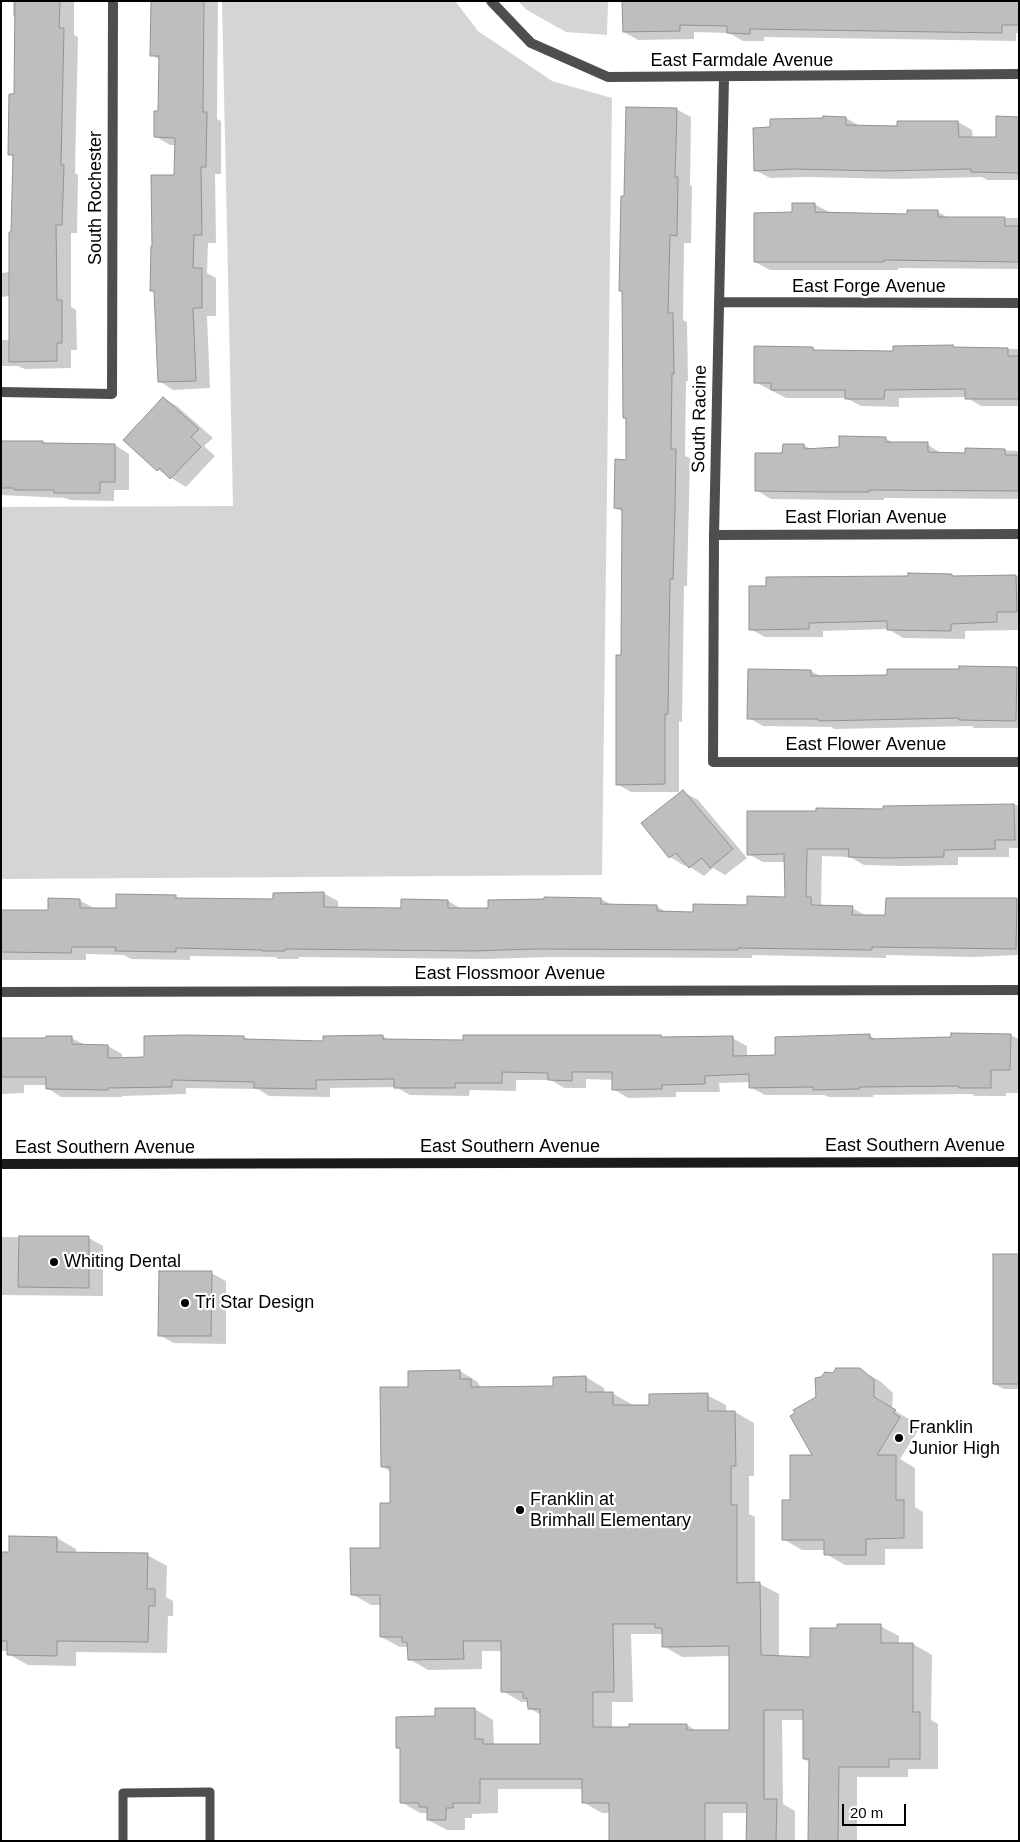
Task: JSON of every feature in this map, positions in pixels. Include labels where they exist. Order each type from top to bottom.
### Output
[{"type":"main road","name":"East Southern Avenue","points":[[1,1164],[1019,1162]]},
{"type":"street","name":"South Rochester","points":[[1,392],[112,394],[113,1]]},
{"type":"street","name":"East Farmdale Avenue","points":[[490,1],[531,43],[608,77],[724,78],[1019,74]]},
{"type":"street","name":"South Racine","points":[[713,762],[714,535],[724,78]]},
{"type":"street","name":"East Forge Avenue","points":[[719,302],[1019,303]]},
{"type":"street","name":"East Florian Avenue","points":[[714,535],[1019,534]]},
{"type":"street","name":"East Flower Avenue","points":[[713,762],[1019,762]]},
{"type":"street","name":"East Flossmoor Avenue","points":[[1,992],[1019,990]]},
{"type":"lane","points":[[123,1841],[123,1793],[210,1792],[210,1841]]},
{"type":"shaded area","points":[[222,1],[455,1],[478,31],[552,81],[612,98],[602,875],[1,879],[1,507],[233,506]]},
{"type":"shaded area","points":[[518,1],[608,1],[607,35],[566,32],[527,10]]},
{"type":"building","points":[[15,1],[60,1],[59,28],[64,28],[61,165],[64,165],[62,225],[56,225],[57,300],[62,300],[62,343],[57,343],[57,361],[9,362],[9,232],[11,232],[13,155],[8,155],[9,94],[14,94]]},
{"type":"building","points":[[151,1],[204,1],[203,112],[207,112],[206,167],[201,167],[202,235],[194,235],[193,268],[202,268],[202,308],[193,308],[196,381],[158,382],[154,291],[150,291],[152,246],[151,175],[174,175],[175,138],[154,137],[154,111],[158,111],[159,56],[150,56]]},
{"type":"building","points":[[622,1],[1019,1],[1019,25],[1002,25],[1002,33],[750,29],[750,34],[727,33],[727,26],[680,25],[680,31],[623,32]]},
{"type":"building","points":[[626,107],[677,108],[675,177],[678,177],[677,236],[670,235],[668,313],[673,313],[674,374],[672,374],[671,449],[676,449],[673,579],[670,579],[668,714],[665,714],[665,784],[616,785],[616,655],[621,655],[622,509],[614,508],[615,459],[626,460],[626,418],[623,418],[622,291],[619,291],[621,196],[624,196]]},
{"type":"building","points":[[823,116],[846,117],[846,125],[897,126],[897,121],[958,121],[959,137],[996,137],[996,116],[1019,117],[1019,173],[971,172],[971,169],[883,171],[792,169],[754,171],[753,128],[770,127],[770,119],[823,118]]},
{"type":"building","points":[[792,203],[815,203],[815,212],[907,214],[907,210],[938,210],[938,217],[1005,217],[1005,226],[1019,226],[1019,262],[884,260],[884,262],[754,262],[754,213],[792,212]]},
{"type":"building","points":[[953,345],[953,347],[1008,348],[1008,356],[1019,356],[1019,399],[965,399],[965,389],[885,390],[884,399],[845,399],[845,390],[771,390],[771,383],[754,383],[754,346],[813,347],[813,350],[893,351],[893,346]]},
{"type":"building","points":[[163,397],[199,429],[191,437],[201,447],[170,479],[160,468],[157,471],[123,440]]},
{"type":"building","points":[[839,436],[886,437],[886,442],[928,442],[928,452],[965,453],[965,448],[1005,449],[1005,455],[1019,455],[1019,491],[755,491],[755,453],[782,453],[783,444],[804,444],[804,449],[839,447]]},
{"type":"building","points":[[1,441],[115,444],[115,482],[100,482],[100,493],[54,493],[54,490],[14,490],[14,488],[1,488]]},
{"type":"building","points":[[908,573],[952,574],[952,576],[1016,575],[1017,612],[997,612],[997,622],[951,624],[951,631],[887,630],[887,621],[809,623],[809,629],[749,630],[749,586],[766,586],[766,577],[908,576]]},
{"type":"building","points":[[959,666],[1017,667],[1016,721],[959,720],[959,718],[819,721],[818,719],[747,719],[748,669],[811,670],[811,676],[887,675],[887,669],[959,669]]},
{"type":"building","points":[[683,790],[733,849],[710,868],[702,858],[689,868],[676,853],[669,858],[641,823]]},
{"type":"building","points":[[1014,804],[1015,840],[995,840],[995,849],[944,850],[944,857],[884,858],[848,857],[849,849],[807,849],[806,897],[811,897],[811,905],[853,906],[852,915],[885,915],[886,898],[1017,898],[1016,949],[872,947],[872,950],[738,948],[738,950],[535,949],[473,951],[285,949],[285,951],[262,951],[176,948],[176,952],[115,951],[116,947],[72,947],[71,953],[1,952],[1,910],[48,910],[48,898],[80,899],[80,908],[116,908],[116,894],[176,895],[176,898],[273,899],[273,893],[324,892],[324,907],[401,908],[401,899],[448,900],[448,908],[488,908],[488,900],[544,899],[544,897],[601,898],[601,904],[657,905],[657,911],[693,912],[693,904],[747,905],[747,896],[785,897],[784,854],[747,855],[747,811],[816,811],[816,808],[883,809],[883,806]]},
{"type":"building","points":[[951,1033],[1011,1034],[1010,1070],[991,1070],[991,1088],[959,1088],[959,1086],[859,1087],[859,1089],[813,1090],[813,1087],[749,1088],[749,1074],[705,1076],[705,1084],[662,1085],[662,1089],[612,1090],[612,1072],[572,1072],[572,1081],[548,1080],[548,1073],[502,1072],[502,1083],[455,1083],[455,1088],[394,1088],[394,1079],[316,1080],[316,1089],[254,1088],[254,1082],[172,1080],[172,1087],[108,1088],[108,1090],[46,1089],[46,1077],[1,1077],[1,1038],[72,1036],[72,1044],[108,1045],[108,1058],[144,1057],[144,1036],[244,1036],[244,1039],[323,1041],[323,1036],[383,1035],[383,1039],[463,1040],[463,1035],[733,1036],[733,1056],[775,1055],[775,1037],[870,1034],[870,1039],[951,1037]]},
{"type":"building","name":"Whiting Dental","points":[[19,1236],[89,1236],[89,1288],[18,1287]]},
{"type":"building","points":[[993,1254],[1019,1254],[1019,1384],[993,1384]]},
{"type":"building","name":"Tri Star Design","points":[[159,1271],[212,1271],[211,1336],[158,1336]]},
{"type":"building","points":[[836,1368],[860,1368],[874,1380],[874,1397],[896,1410],[893,1413],[900,1417],[877,1455],[896,1455],[896,1500],[904,1500],[904,1538],[866,1539],[866,1555],[824,1555],[824,1540],[782,1540],[782,1500],[790,1500],[790,1455],[812,1455],[790,1416],[795,1413],[793,1410],[816,1397],[815,1378],[821,1377],[825,1372],[833,1373]]},
{"type":"building","points":[[460,1370],[460,1379],[471,1379],[471,1387],[553,1386],[553,1377],[586,1376],[586,1392],[613,1392],[613,1405],[649,1405],[649,1394],[708,1393],[708,1411],[735,1411],[736,1466],[731,1466],[731,1505],[737,1505],[737,1583],[760,1582],[761,1655],[810,1657],[810,1628],[837,1628],[837,1624],[881,1624],[881,1643],[913,1643],[913,1712],[920,1712],[920,1759],[889,1759],[889,1767],[839,1767],[838,1841],[808,1841],[809,1759],[803,1759],[803,1710],[764,1710],[764,1799],[777,1799],[776,1841],[746,1841],[747,1803],[705,1803],[705,1841],[609,1841],[609,1803],[582,1803],[582,1779],[480,1779],[480,1803],[453,1803],[453,1808],[446,1808],[446,1820],[427,1820],[427,1807],[419,1807],[419,1803],[400,1803],[400,1748],[396,1748],[396,1717],[435,1716],[435,1708],[475,1708],[475,1739],[483,1739],[483,1744],[540,1744],[540,1709],[528,1709],[527,1698],[523,1698],[523,1692],[501,1692],[501,1641],[463,1641],[464,1659],[408,1660],[407,1642],[402,1642],[402,1637],[380,1637],[380,1595],[351,1595],[350,1548],[380,1548],[380,1503],[390,1503],[390,1467],[381,1467],[380,1387],[408,1387],[408,1371]],"holes":[[[613,1624],[655,1624],[655,1628],[662,1628],[662,1647],[729,1646],[729,1730],[687,1730],[687,1724],[629,1724],[629,1727],[593,1727],[593,1692],[614,1692]]]},
{"type":"building","points":[[9,1536],[57,1537],[57,1552],[148,1553],[147,1589],[155,1589],[155,1606],[149,1606],[148,1642],[57,1641],[57,1656],[7,1655],[7,1641],[1,1641],[1,1552],[9,1552]]},
{"type":"place","name":"Whiting Dental","points":[[54,1262]]},
{"type":"place","name":"Tri Star Design","points":[[185,1303]]},
{"type":"place","name":"Franklin Junior High","points":[[899,1438]]},
{"type":"place","name":"Franklin at Brimhall Elementary","points":[[520,1510]]}]
